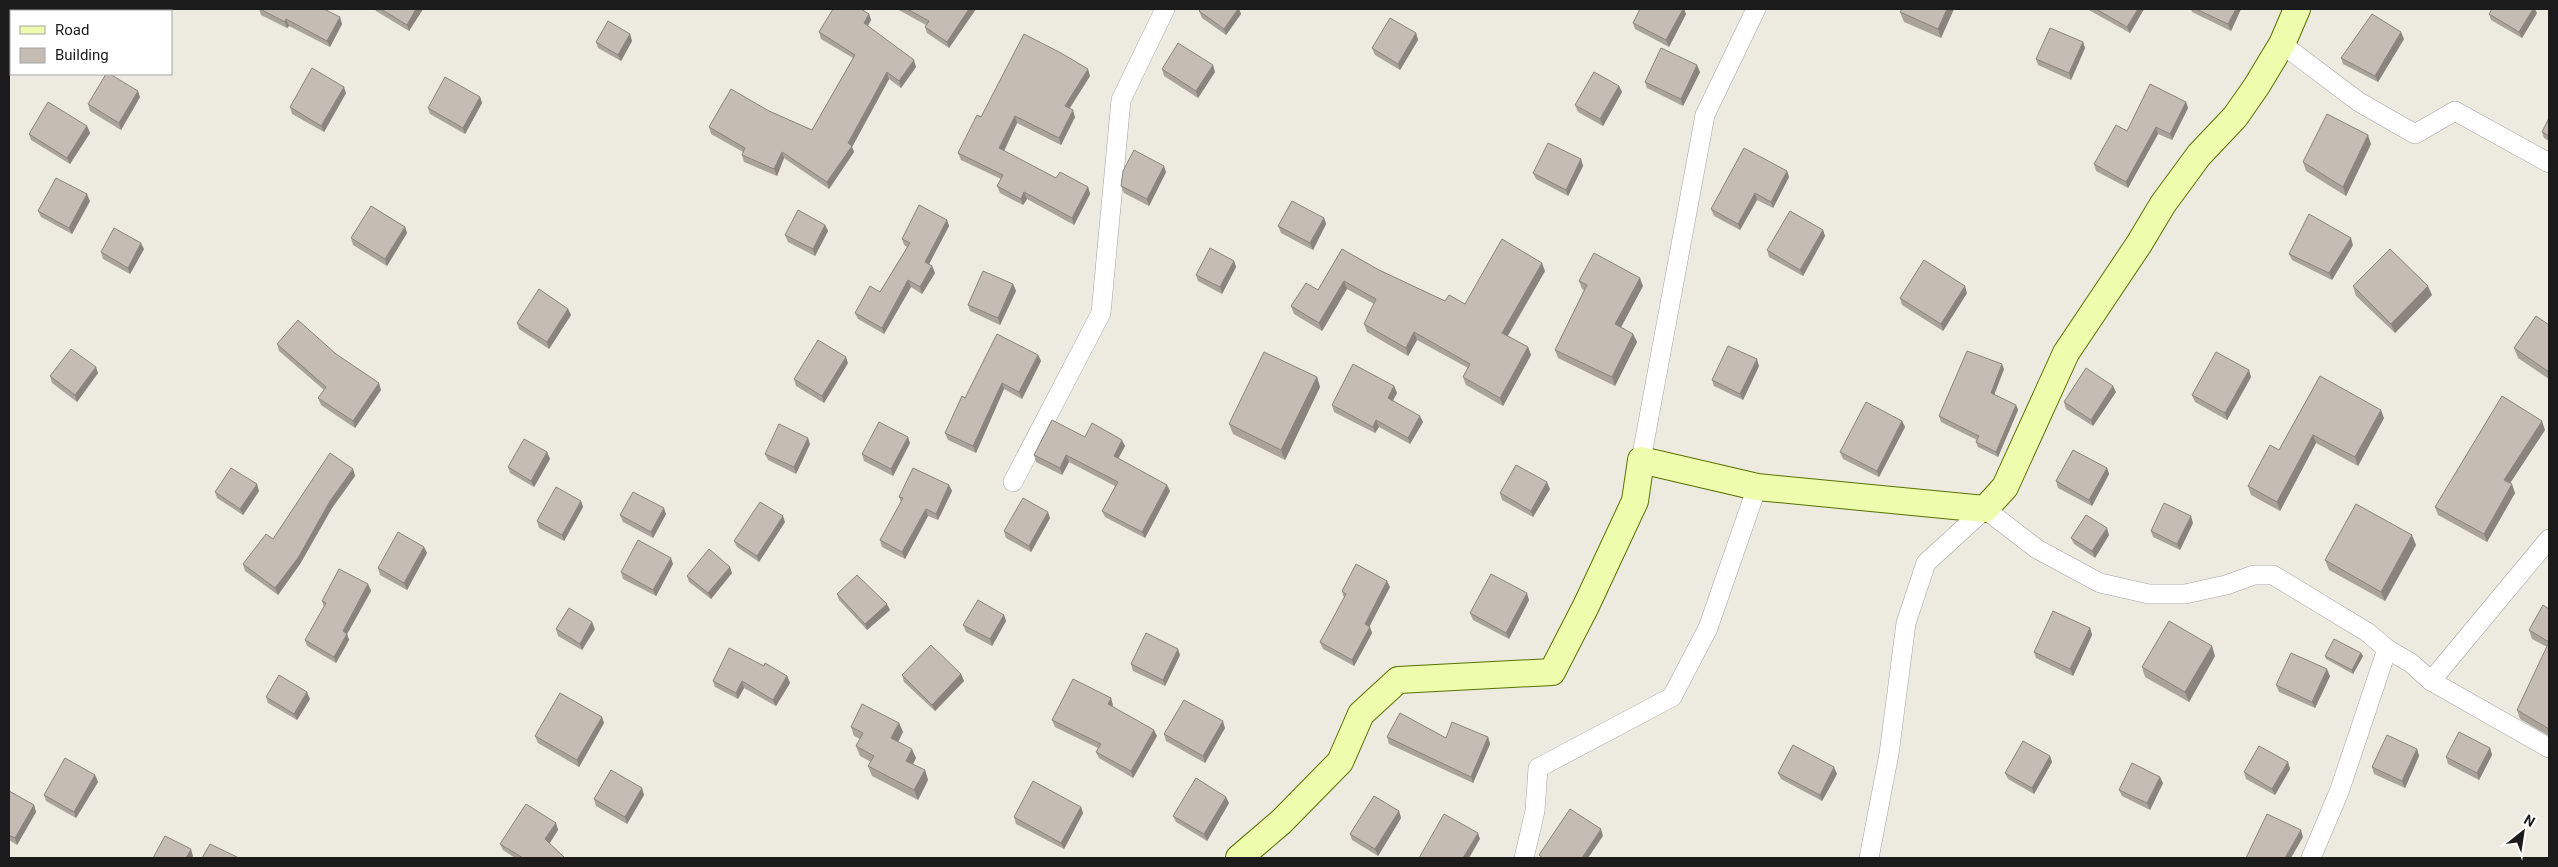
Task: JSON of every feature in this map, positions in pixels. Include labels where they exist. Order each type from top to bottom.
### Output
[{"type":"main road","points":[[1239,858],[1281,822],[1340,762],[1361,714],[1398,680],[1552,672],[1586,606],[1635,501],[1641,460],[1757,487],[1985,510],[2005,488],[2066,353],[2139,244],[2163,204],[2199,155],[2235,117],[2282,44],[2297,9]]},
{"type":"street","points":[[1013,482],[1101,313],[1121,100],[1165,9]]},
{"type":"street","points":[[1641,460],[1704,116],[1756,9]]},
{"type":"street","points":[[2282,44],[2358,102],[2415,134],[2455,110],[2549,162]]},
{"type":"street","points":[[1524,858],[1535,811],[1538,768],[1672,697],[1708,628],[1757,487]]},
{"type":"street","points":[[1869,858],[1889,754],[1906,623],[1926,563],[1985,510],[2037,549],[2100,583],[2149,594],[2185,594],[2226,585],[2254,575],[2273,575],[2367,632],[2387,650],[2411,663],[2431,681],[2549,748]]},
{"type":"street","points":[[2431,681],[2549,539]]},
{"type":"street","points":[[2311,858],[2339,792],[2387,650]]},
{"type":"building","points":[[260,9],[324,9],[340,17],[327,41],[286,19],[285,22]]},
{"type":"building","points":[[381,9],[416,9],[407,25]]},
{"type":"building","points":[[833,9],[861,9],[869,14],[864,23],[914,60],[899,81],[887,72],[848,143],[852,146],[827,182],[782,152],[774,169],[742,155],[745,148],[709,127],[731,89],[769,111],[812,130],[855,55],[819,32]]},
{"type":"building","points":[[907,9],[969,9],[947,42],[925,27],[929,21]]},
{"type":"building","points":[[1201,9],[1238,9],[1224,29],[1199,11]]},
{"type":"building","points":[[1640,9],[1683,9],[1666,40],[1633,23]]},
{"type":"building","points":[[1902,9],[1947,9],[1938,29],[1900,12]]},
{"type":"building","points":[[2096,9],[2138,9],[2127,27]]},
{"type":"building","points":[[2196,9],[2236,9],[2228,24]]},
{"type":"building","points":[[2492,9],[2533,9],[2519,32],[2489,14]]},
{"type":"building","points":[[2372,14],[2401,32],[2375,76],[2341,58]]},
{"type":"building","points":[[1390,18],[1416,33],[1398,64],[1372,48]]},
{"type":"building","points":[[608,21],[630,34],[618,55],[596,42]]},
{"type":"building","points":[[2050,28],[2083,42],[2069,73],[2036,59]]},
{"type":"building","points":[[1024,34],[1088,69],[1065,106],[1073,110],[1059,138],[1015,116],[999,148],[1056,178],[1060,172],[1088,187],[1072,218],[1024,192],[1021,199],[997,186],[1003,175],[958,153],[977,115],[981,117]]},
{"type":"building","points":[[1178,43],[1213,65],[1196,91],[1162,69]]},
{"type":"building","points":[[1661,48],[1697,65],[1681,99],[1645,82]]},
{"type":"building","points":[[312,68],[344,87],[321,126],[290,107]]},
{"type":"building","points":[[1594,72],[1619,86],[1600,119],[1575,105]]},
{"type":"building","points":[[105,75],[112,75],[138,91],[119,123],[88,104]]},
{"type":"building","points":[[445,77],[480,97],[463,128],[428,108]]},
{"type":"building","points":[[2150,84],[2186,102],[2170,134],[2156,127],[2126,182],[2094,164],[2116,125],[2127,131]]},
{"type":"building","points":[[48,102],[87,126],[67,158],[29,134]]},
{"type":"building","points":[[2327,114],[2368,135],[2343,187],[2303,162]]},
{"type":"building","points":[[2549,118],[2549,136],[2542,132]]},
{"type":"building","points":[[1548,143],[1581,159],[1566,190],[1533,173]]},
{"type":"building","points":[[1744,148],[1787,171],[1771,202],[1755,193],[1738,224],[1711,209]]},
{"type":"building","points":[[1134,150],[1164,166],[1147,199],[1121,186],[1123,171]]},
{"type":"building","points":[[56,178],[87,194],[69,228],[38,211]]},
{"type":"building","points":[[1292,201],[1324,218],[1310,243],[1278,226]]},
{"type":"building","points":[[919,205],[947,220],[925,262],[932,266],[920,287],[908,280],[882,328],[855,313],[870,286],[880,292],[910,243],[902,239]]},
{"type":"building","points":[[371,206],[405,227],[385,259],[351,238]]},
{"type":"building","points":[[798,210],[825,225],[813,249],[785,235]]},
{"type":"building","points":[[1790,211],[1823,230],[1800,270],[1767,250]]},
{"type":"building","points":[[2309,214],[2351,238],[2329,273],[2289,254]]},
{"type":"building","points":[[114,228],[141,243],[128,268],[101,252]]},
{"type":"building","points":[[1502,239],[1542,263],[1502,333],[1528,347],[1500,398],[1463,377],[1470,364],[1414,332],[1406,348],[1364,324],[1376,299],[1344,281],[1319,323],[1291,306],[1306,283],[1318,290],[1342,249],[1379,270],[1445,301],[1449,295],[1465,304]]},
{"type":"building","points":[[1210,248],[1234,261],[1220,287],[1196,275]]},
{"type":"building","points":[[2390,249],[2428,286],[2391,324],[2353,286]]},
{"type":"building","points":[[1594,253],[1640,278],[1615,324],[1633,334],[1612,377],[1555,350],[1587,285],[1579,281]]},
{"type":"building","points":[[1924,260],[1965,286],[1941,324],[1900,298]]},
{"type":"building","points":[[983,271],[1013,284],[998,318],[968,305]]},
{"type":"building","points":[[539,289],[568,309],[547,342],[517,323]]},
{"type":"building","points":[[2536,316],[2549,325],[2549,372],[2514,348]]},
{"type":"building","points":[[298,320],[336,354],[379,383],[353,421],[318,398],[326,387],[277,344]]},
{"type":"building","points":[[997,334],[1038,355],[1019,392],[1002,383],[973,446],[945,433],[962,396],[965,398]]},
{"type":"building","points":[[818,340],[846,357],[822,396],[794,379]]},
{"type":"building","points":[[1728,346],[1757,359],[1740,394],[1712,380]]},
{"type":"building","points":[[71,349],[96,367],[75,395],[50,376]]},
{"type":"building","points":[[1967,351],[2002,364],[1991,393],[2016,405],[1996,452],[1976,442],[1979,436],[1939,416]]},
{"type":"building","points":[[1264,352],[1317,377],[1281,450],[1229,424]]},
{"type":"building","points":[[2216,352],[2249,370],[2225,413],[2192,395]]},
{"type":"building","points":[[1353,364],[1394,386],[1388,398],[1420,416],[1408,438],[1376,420],[1373,427],[1332,405]]},
{"type":"building","points":[[2086,368],[2113,386],[2091,420],[2064,402]]},
{"type":"building","points":[[2320,376],[2381,410],[2355,457],[2313,435],[2277,502],[2248,486],[2270,445],[2279,450]]},
{"type":"building","points":[[2502,396],[2542,421],[2504,480],[2512,484],[2484,534],[2435,507]]},
{"type":"building","points":[[1866,402],[1902,421],[1877,471],[1840,452]]},
{"type":"building","points":[[1052,420],[1085,437],[1092,423],[1122,440],[1114,456],[1167,485],[1142,532],[1102,511],[1118,482],[1066,455],[1060,468],[1034,455]]},
{"type":"building","points":[[879,422],[908,437],[891,469],[862,454]]},
{"type":"building","points":[[779,424],[808,438],[794,467],[765,454]]},
{"type":"building","points":[[524,439],[547,452],[531,481],[508,467]]},
{"type":"building","points":[[2073,450],[2107,468],[2089,500],[2056,481]]},
{"type":"building","points":[[330,453],[353,469],[330,501],[298,558],[275,588],[243,564],[266,534],[273,539]]},
{"type":"building","points":[[1516,465],[1547,482],[1531,511],[1500,493]]},
{"type":"building","points":[[231,468],[257,484],[240,509],[215,492]]},
{"type":"building","points":[[913,468],[949,485],[936,514],[926,509],[902,552],[880,540],[903,498],[899,497]]},
{"type":"building","points":[[556,487],[581,501],[562,535],[537,521]]},
{"type":"building","points":[[633,492],[664,508],[651,532],[620,515]]},
{"type":"building","points":[[1023,498],[1048,512],[1029,546],[1004,531]]},
{"type":"building","points":[[760,502],[783,516],[757,556],[734,541]]},
{"type":"building","points":[[2164,503],[2191,516],[2177,544],[2151,531]]},
{"type":"building","points":[[2356,504],[2412,535],[2381,592],[2325,560]]},
{"type":"building","points":[[2086,515],[2107,528],[2092,551],[2071,538]]},
{"type":"building","points":[[398,532],[424,547],[404,583],[378,568]]},
{"type":"building","points":[[638,540],[671,558],[653,590],[621,572]]},
{"type":"building","points":[[709,549],[730,567],[708,593],[687,576]]},
{"type":"building","points":[[1356,564],[1387,581],[1365,624],[1370,627],[1352,660],[1320,642],[1346,594],[1342,591]]},
{"type":"building","points":[[339,569],[368,584],[343,631],[347,634],[334,657],[305,640],[326,603],[322,601]]},
{"type":"building","points":[[1491,574],[1527,593],[1506,633],[1470,613]]},
{"type":"building","points":[[857,575],[887,604],[865,624],[837,594]]},
{"type":"building","points":[[978,600],[1004,615],[990,639],[963,625]]},
{"type":"building","points":[[2543,605],[2549,609],[2549,642],[2529,630]]},
{"type":"building","points":[[569,608],[592,622],[580,644],[556,629]]},
{"type":"building","points":[[2053,611],[2090,628],[2070,669],[2034,652]]},
{"type":"building","points":[[2169,621],[2212,646],[2185,692],[2142,667]]},
{"type":"building","points":[[1146,633],[1178,649],[1163,680],[1131,664]]},
{"type":"building","points":[[2334,639],[2361,653],[2352,670],[2325,656]]},
{"type":"building","points":[[2549,642],[2549,729],[2517,710]]},
{"type":"building","points":[[931,645],[961,674],[932,705],[902,675]]},
{"type":"building","points":[[729,648],[764,666],[765,663],[787,676],[773,700],[742,681],[736,693],[713,681]]},
{"type":"building","points":[[2291,653],[2327,669],[2312,702],[2276,685]]},
{"type":"building","points":[[279,675],[307,692],[294,714],[266,697]]},
{"type":"building","points":[[1073,679],[1111,698],[1108,704],[1154,730],[1131,771],[1096,752],[1101,744],[1052,720]]},
{"type":"building","points":[[560,693],[602,717],[577,760],[535,736]]},
{"type":"building","points":[[1184,700],[1223,721],[1203,756],[1164,734]]},
{"type":"building","points":[[862,704],[899,723],[891,738],[912,749],[906,761],[925,770],[914,790],[868,766],[874,756],[856,746],[863,733],[851,727]]},
{"type":"building","points":[[1400,713],[1446,738],[1452,722],[1488,737],[1471,777],[1387,737]]},
{"type":"building","points":[[2459,732],[2490,748],[2477,773],[2446,757]]},
{"type":"building","points":[[2387,735],[2417,749],[2402,781],[2372,767]]},
{"type":"building","points":[[2023,741],[2050,756],[2032,788],[2005,773]]},
{"type":"building","points":[[1793,745],[1834,767],[1820,795],[1778,773]]},
{"type":"building","points":[[2259,746],[2288,762],[2272,789],[2244,772]]},
{"type":"building","points":[[65,758],[95,775],[74,812],[44,795]]},
{"type":"building","points":[[2132,763],[2160,777],[2147,803],[2119,790]]},
{"type":"building","points":[[611,770],[642,788],[625,817],[594,799]]},
{"type":"building","points":[[1196,778],[1226,797],[1204,834],[1173,816]]},
{"type":"building","points":[[1033,781],[1081,807],[1061,843],[1014,817]]},
{"type":"building","points":[[9,791],[34,805],[15,838],[9,835]]},
{"type":"building","points":[[1374,796],[1399,811],[1375,849],[1350,834]]},
{"type":"building","points":[[526,804],[556,823],[545,839],[565,858],[523,858],[500,844]]},
{"type":"building","points":[[1570,809],[1601,829],[1582,858],[1543,858],[1539,855]]},
{"type":"building","points":[[1444,814],[1478,833],[1463,858],[1419,858]]},
{"type":"building","points":[[2267,814],[2301,830],[2285,858],[2246,858]]},
{"type":"building","points":[[165,836],[191,849],[186,858],[153,858]]},
{"type":"building","points":[[210,844],[239,858],[202,858]]}]
